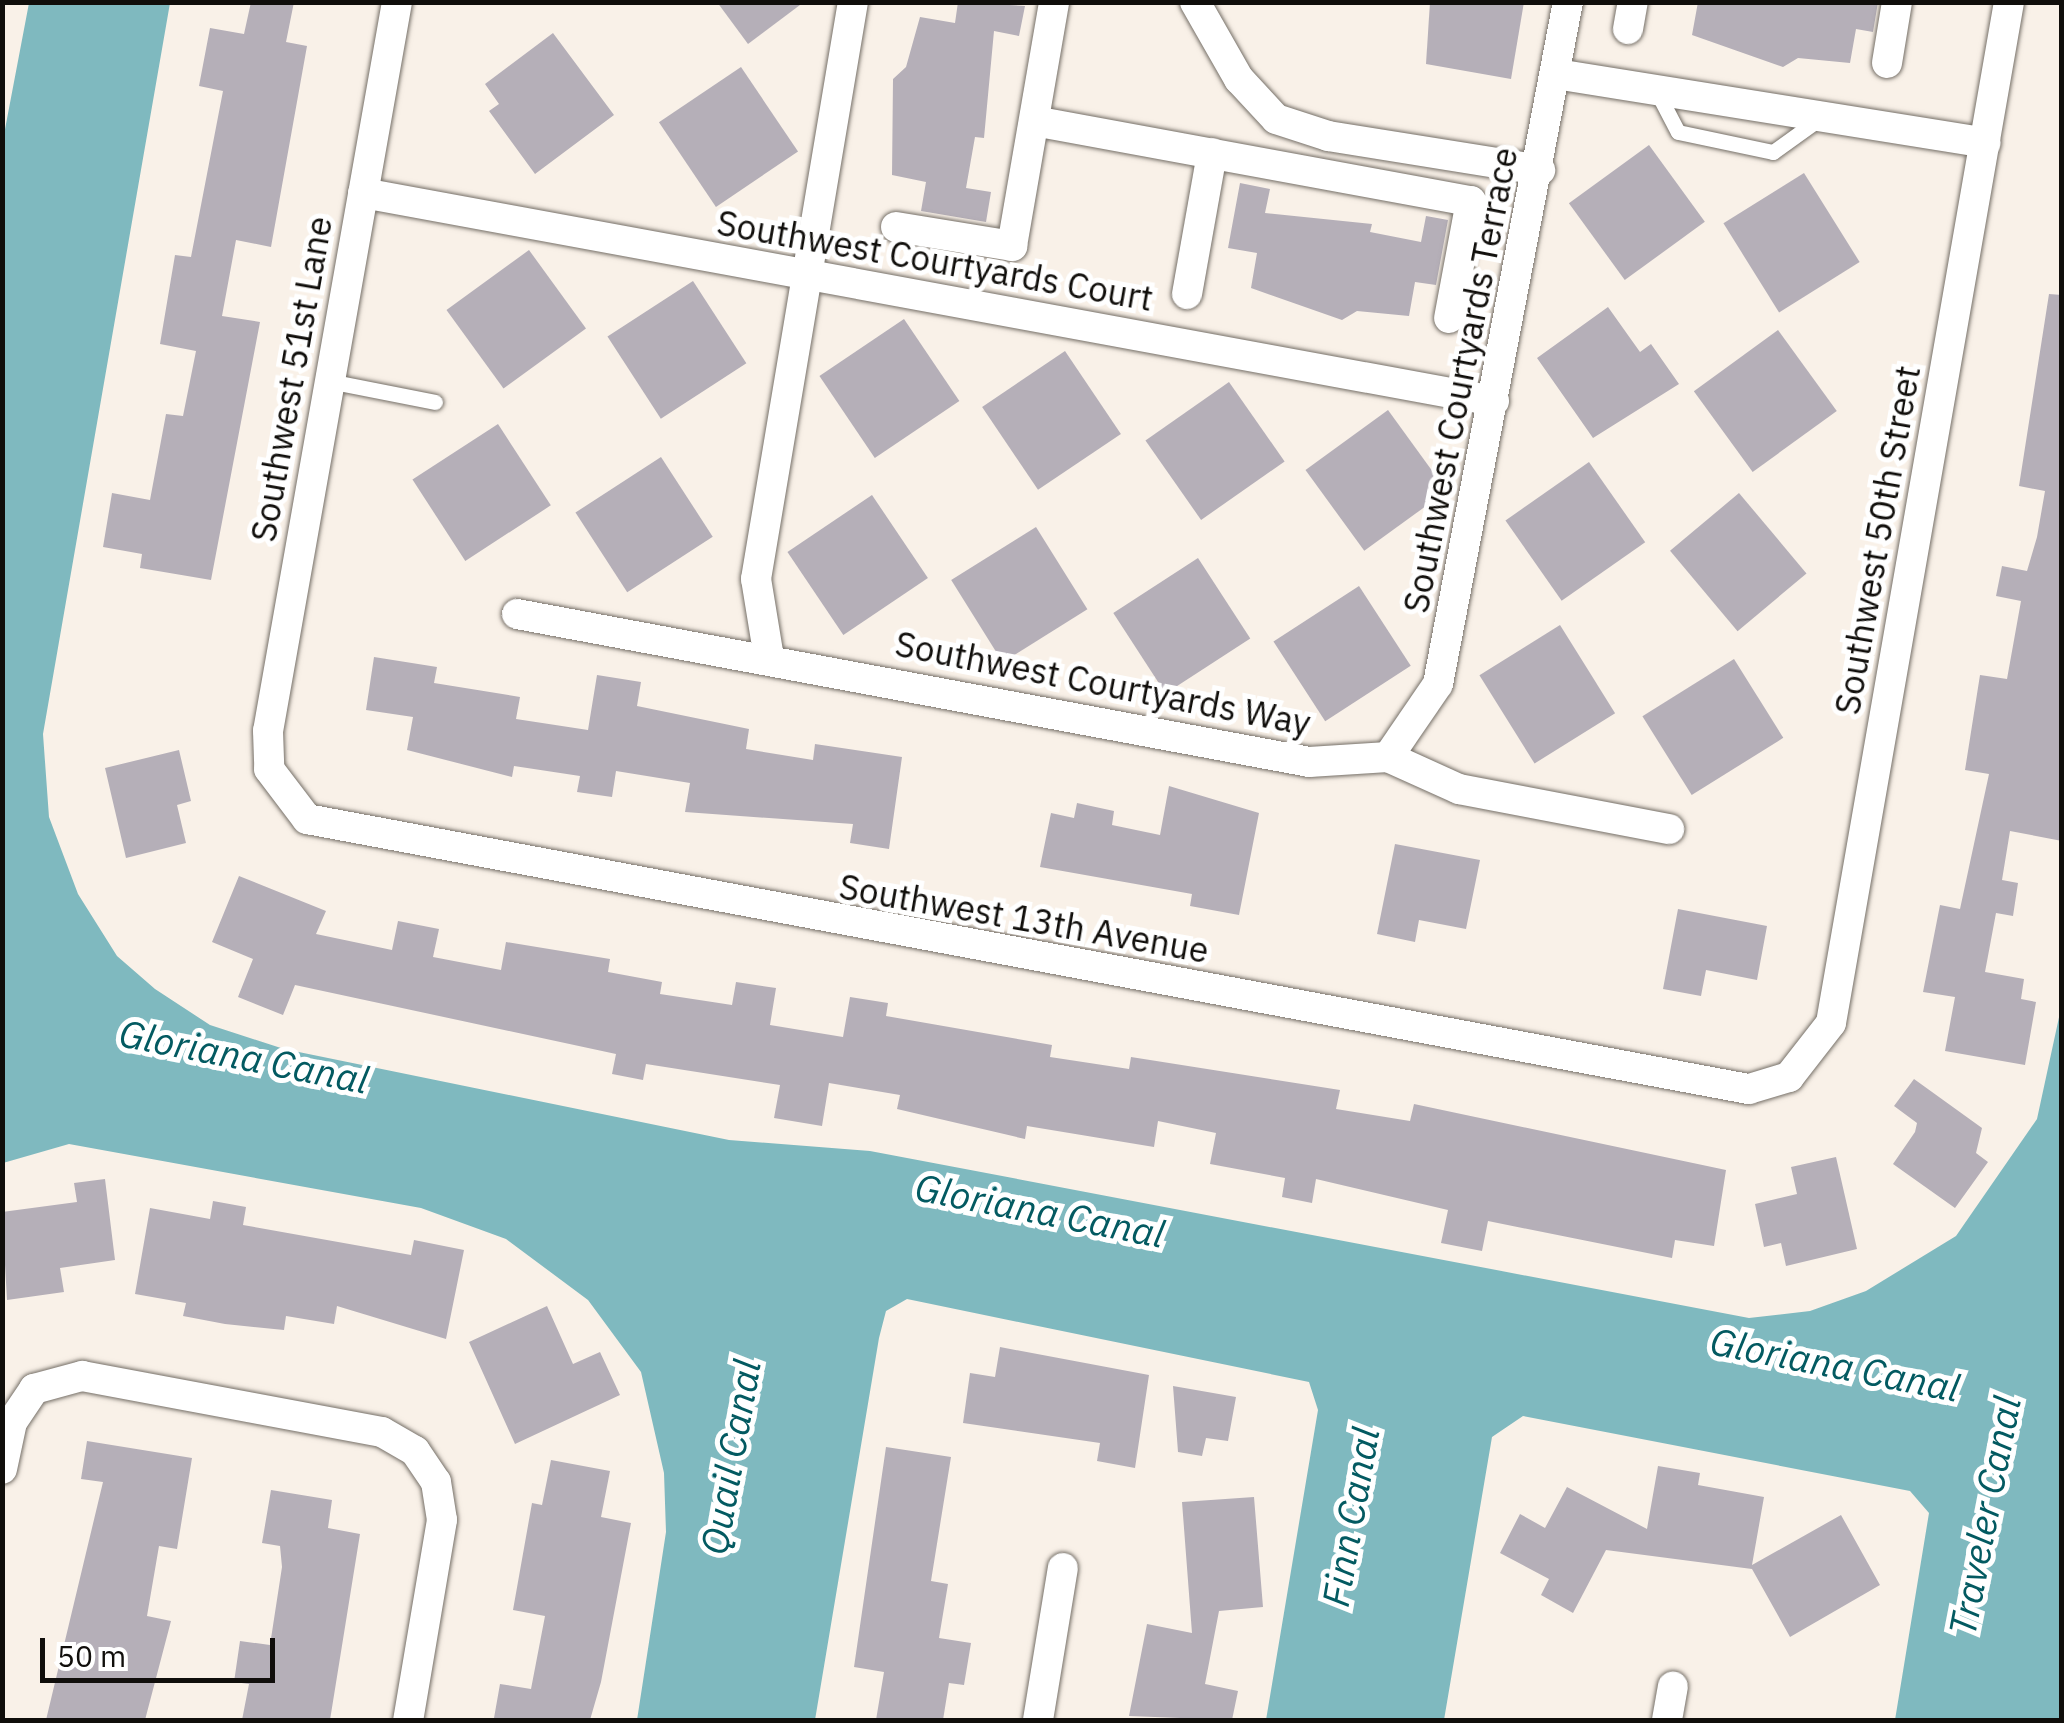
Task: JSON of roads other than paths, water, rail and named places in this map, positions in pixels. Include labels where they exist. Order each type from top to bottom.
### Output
[{"type":"street","name":"Southwest 51st Lane","points":[[269,769],[280,653],[397,2]]},
{"type":"street","points":[[769,658],[756,579],[853,2]]},
{"type":"street","points":[[896,228],[1012,246],[1054,2]]},
{"type":"street","points":[[1195,2],[1239,79],[1276,119],[1328,136],[1540,170]]},
{"type":"street","name":"Southwest Courtyards Terrace","points":[[1388,757],[1438,684],[1540,170],[1568,2]]},
{"type":"street","points":[[1886,63],[1897,2]]},
{"type":"street","name":"Southwest 50th Street","points":[[1789,1078],[1831,1023],[2010,2]]},
{"type":"street","points":[[1556,74],[1984,144]]},
{"type":"street","points":[[1034,121],[1471,200],[1450,318]]},
{"type":"street","points":[[1187,294],[1212,154]]},
{"type":"street","name":"Southwest Courtyards Court","points":[[363,193],[1494,400]]},
{"type":"street","name":"Southwest Courtyards Way","points":[[517,614],[769,658],[1309,762],[1388,757],[1459,789],[1670,829]]},
{"type":"street","name":"Southwest 13th Avenue","points":[[269,769],[308,818],[344,829],[1749,1089],[1789,1078]]},
{"type":"street","points":[[2,1470],[12,1422],[34,1389],[82,1376],[382,1432],[415,1451],[436,1482],[442,1520],[408,1720]]},
{"type":"street","points":[[1038,1720],[1063,1568]]},
{"type":"street","points":[[1667,1720],[1673,1686]]},
{"type":"lane","points":[[1656,90],[1678,132],[1773,152],[1821,117]]},
{"type":"lane","points":[[329,381],[435,402]]},
{"type":"water","points":[[29,3],[170,3],[43,734],[49,817],[78,894],[117,956],[155,989],[210,1025],[284,1049],[729,1140],[870,1151],[1749,1318],[1810,1311],[1866,1291],[1956,1236],[2037,1119],[2061,1008],[2061,1720],[1895,1720],[1929,1513],[1910,1491],[1523,1416],[1492,1437],[1444,1720],[1266,1720],[1318,1410],[1309,1382],[907,1299],[886,1311],[879,1338],[815,1720],[637,1720],[666,1532],[664,1473],[641,1372],[588,1300],[506,1239],[421,1208],[69,1144],[3,1163],[2,145]]},
{"type":"water label","name":"Gloriana Canal","points":[[244,1056]]},
{"type":"water label","name":"Gloriana Canal","points":[[1040,1210]]},
{"type":"water label","name":"Gloriana Canal","points":[[1835,1364]]},
{"type":"water label","name":"Quail Canal","points":[[730,1457]]},
{"type":"water label","name":"Traveler Canal","points":[[1984,1516]]},
{"type":"water label","name":"Finn Canal","points":[[1350,1517]]}]
